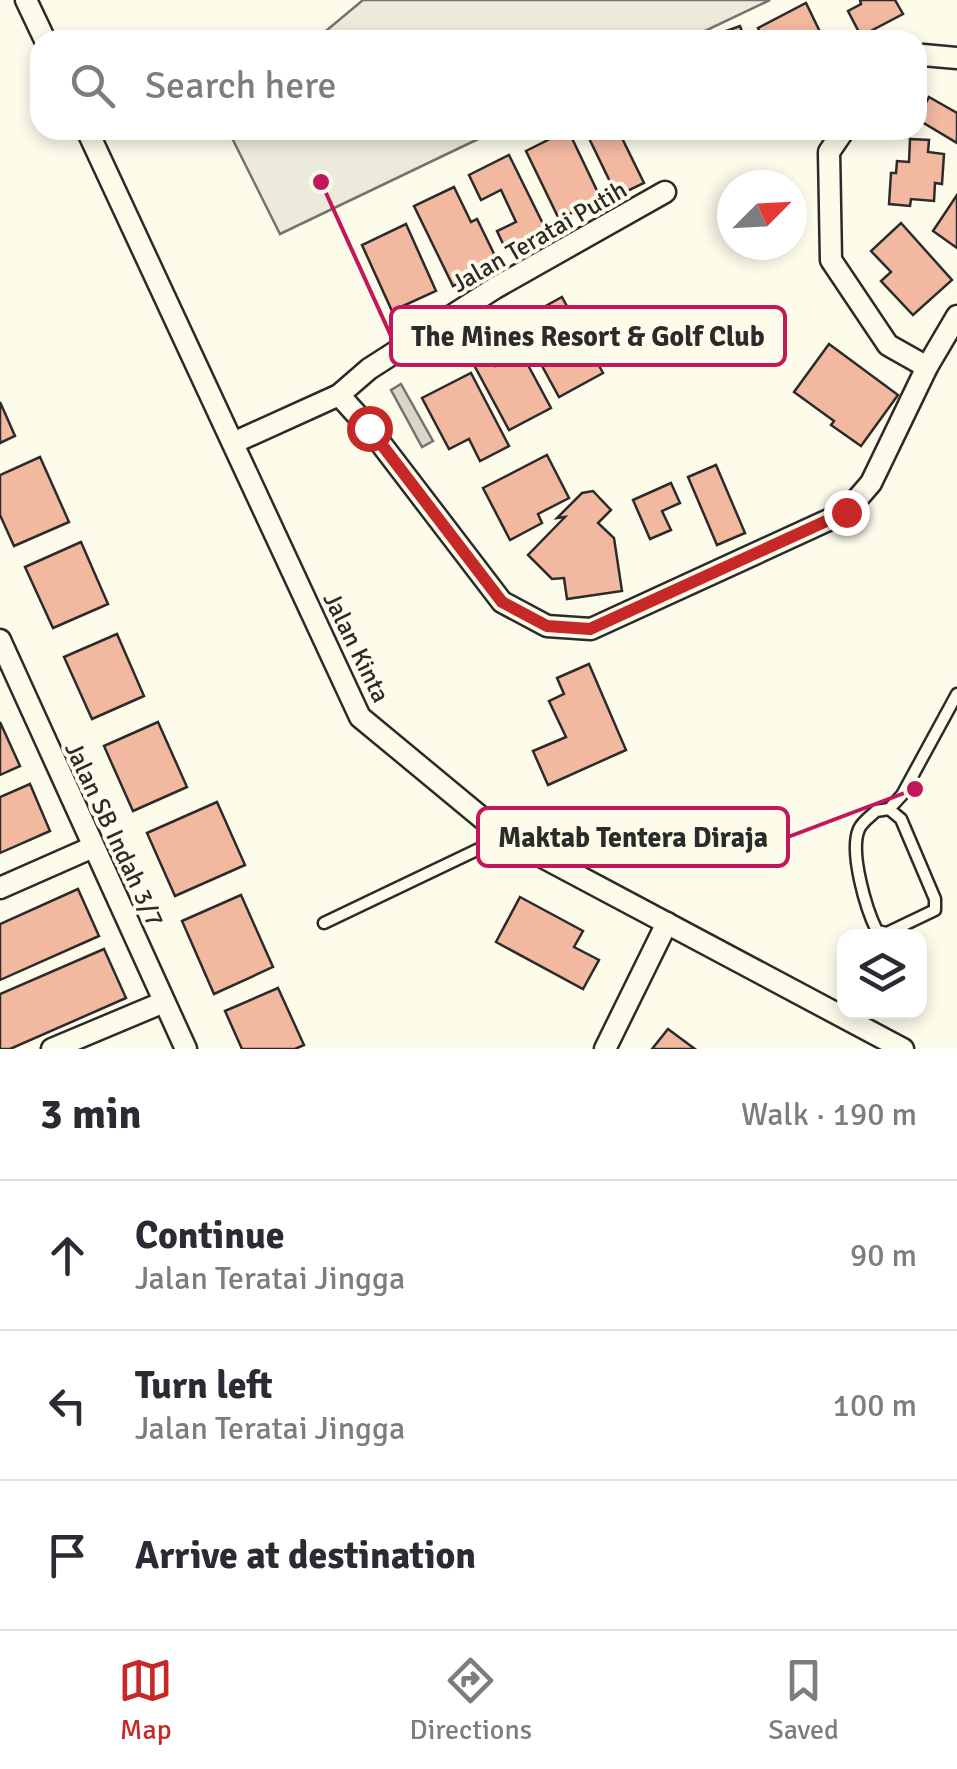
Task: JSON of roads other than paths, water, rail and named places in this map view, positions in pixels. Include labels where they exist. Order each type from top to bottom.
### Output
[{"type":"street","points":[[26,0],[40,30]]},
{"type":"street","points":[[927,55],[957,58]]},
{"type":"street","name":"Jalan Kinta","points":[[92,140],[360,718],[505,837],[903,1049]]},
{"type":"street","points":[[838,140],[830,152],[831,260],[888,345],[927,367]]},
{"type":"street","name":"Jalan Teratai Putih","points":[[233,443],[339,395],[370,369],[495,288],[665,192]]},
{"type":"street","points":[[339,395],[369,428],[502,602],[547,626],[590,629],[846,512],[872,483],[927,367],[957,316]]},
{"type":"street","name":"Jalan SB Indah 3/7","points":[[0,640],[8,678],[94,846],[186,1049]]},
{"type":"street","points":[[0,888],[94,846]]},
{"type":"street","points":[[605,1049],[667,923]]},
{"type":"street","points":[[52,1049],[84,1042],[164,1002]]},
{"type":"lane","points":[[889,809],[901,819],[935,899],[935,910],[887,932],[876,932],[855,855],[860,828],[876,810],[889,809],[902,795],[957,694]]},
{"type":"lane","points":[[324,923],[505,837]]},
{"type":"place","name":"The Mines Resort & Golf Club","points":[[321,182]]},
{"type":"place","name":"Maktab Tentera Diraja","points":[[915,789]]}]
